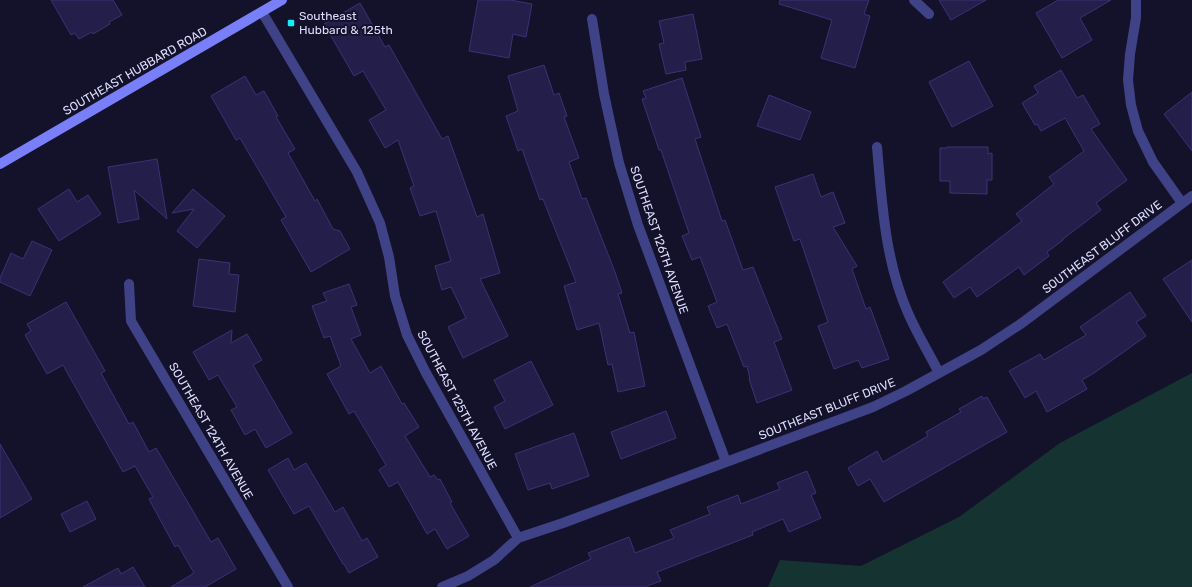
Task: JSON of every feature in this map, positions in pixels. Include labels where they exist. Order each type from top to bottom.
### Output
[{"type":"main road","name":"SOUTHEAST HUBBARD ROAD","points":[[0,164],[282,0]]},
{"type":"street","points":[[914,0],[929,14]]},
{"type":"street","points":[[1136,0],[1136,18],[1130,54],[1128,80],[1131,104],[1138,131],[1153,162],[1182,203]]},
{"type":"street","name":"SOUTHEAST 125TH AVENUE","points":[[262,12],[357,172],[380,223],[389,257],[395,296],[407,335],[426,373],[518,538]]},
{"type":"street","name":"SOUTHEAST 126TH AVENUE","points":[[592,19],[604,94],[619,163],[638,225],[726,462]]},
{"type":"street","points":[[877,147],[884,222],[896,280],[908,313],[939,373]]},
{"type":"street","name":"SOUTHEAST BLUFF DRIVE","points":[[442,587],[468,576],[494,560],[518,538],[563,523],[873,407],[906,392],[981,350],[1022,323],[1192,196]]},
{"type":"street","name":"SOUTHEAST 124TH AVENUE","points":[[129,284],[131,321],[288,587]]},
{"type":"green space","points":[[1192,373],[1192,587],[768,587],[780,560],[861,566],[959,517],[1060,443]]},
{"type":"building","points":[[51,0],[113,0],[122,15],[109,22],[110,24],[93,34],[92,32],[79,39],[75,33],[71,35]]},
{"type":"building","points":[[478,0],[510,0],[532,4],[526,37],[513,34],[509,58],[469,51]]},
{"type":"building","points":[[780,0],[869,0],[864,14],[870,16],[855,68],[821,58],[832,20],[779,4]]},
{"type":"building","points":[[939,0],[986,0],[951,20]]},
{"type":"building","points":[[1058,0],[1111,0],[1080,18],[1092,40],[1062,58],[1036,13]]},
{"type":"building","points":[[360,3],[385,47],[389,45],[442,139],[448,136],[477,217],[483,214],[500,273],[480,279],[508,336],[463,358],[448,327],[466,318],[451,287],[442,290],[435,266],[451,261],[436,211],[420,216],[410,188],[414,186],[398,140],[385,148],[369,120],[386,110],[363,71],[354,76],[324,24]]},
{"type":"building","points":[[693,14],[702,59],[685,62],[686,70],[666,74],[659,44],[664,43],[659,21]]},
{"type":"building","points":[[969,61],[993,106],[952,127],[929,82]]},
{"type":"building","points":[[544,65],[554,95],[559,93],[567,116],[564,117],[579,158],[569,162],[582,199],[586,198],[615,272],[622,293],[618,294],[630,333],[634,332],[645,386],[618,392],[612,364],[608,365],[599,323],[577,330],[564,286],[576,282],[543,199],[540,200],[522,149],[518,151],[506,116],[518,111],[508,76]]},
{"type":"building","points":[[1061,70],[1077,98],[1083,95],[1100,124],[1091,129],[1127,180],[1096,203],[1101,210],[1047,252],[1049,256],[1024,275],[1019,267],[977,297],[970,287],[954,298],[943,282],[1022,221],[1016,214],[1054,184],[1049,177],[1084,151],[1065,118],[1041,131],[1037,124],[1035,125],[1022,103],[1038,93],[1034,86]]},
{"type":"building","points":[[245,76],[256,95],[264,91],[278,116],[276,117],[295,149],[288,153],[315,201],[317,199],[333,229],[340,231],[350,249],[311,272],[281,220],[286,217],[240,138],[236,140],[211,96]]},
{"type":"building","points":[[682,78],[701,137],[695,139],[722,221],[725,220],[743,270],[753,267],[782,339],[774,342],[792,390],[757,403],[749,379],[747,366],[744,367],[727,324],[717,328],[708,306],[717,302],[700,257],[692,260],[682,236],[689,233],[642,99],[646,98],[643,91]]},
{"type":"building","points":[[1192,92],[1192,151],[1164,114]]},
{"type":"building","points":[[769,95],[811,112],[800,140],[757,126]]},
{"type":"building","points":[[988,147],[988,154],[992,153],[992,180],[987,180],[987,194],[950,193],[950,181],[940,181],[940,148]]},
{"type":"building","points":[[157,159],[167,219],[134,190],[139,219],[118,223],[108,167]]},
{"type":"building","points":[[813,174],[821,197],[833,192],[845,223],[833,227],[857,266],[852,269],[866,309],[870,307],[889,359],[862,368],[858,360],[834,369],[818,326],[828,322],[800,239],[794,241],[775,187]]},
{"type":"building","points":[[69,189],[77,202],[88,195],[101,214],[59,241],[38,209]]},
{"type":"building","points":[[193,189],[225,216],[197,248],[177,231],[194,209],[172,213]]},
{"type":"building","points":[[32,241],[52,250],[30,296],[0,282],[0,278],[11,253],[23,259]]},
{"type":"building","points":[[199,259],[230,263],[229,274],[239,275],[235,312],[193,306]]},
{"type":"building","points":[[1192,260],[1192,322],[1163,279]]},
{"type":"building","points":[[349,284],[357,305],[351,307],[361,335],[351,339],[370,373],[381,366],[402,404],[404,403],[419,427],[405,436],[430,477],[434,475],[438,480],[440,479],[452,502],[450,503],[469,536],[447,549],[435,529],[427,534],[398,482],[389,487],[379,470],[386,465],[354,411],[349,414],[327,374],[341,366],[330,336],[324,338],[312,306],[327,301],[323,293]]},
{"type":"building","points":[[1130,292],[1146,316],[1136,322],[1146,336],[1082,380],[1087,389],[1047,412],[1036,391],[1025,398],[1009,371],[1040,354],[1044,360],[1086,335],[1080,327]]},
{"type":"building","points":[[66,302],[105,371],[101,373],[129,424],[133,422],[149,452],[156,448],[211,542],[218,538],[236,569],[205,587],[171,587],[194,573],[178,545],[175,547],[149,499],[153,497],[135,466],[123,472],[63,365],[47,374],[25,335],[31,331],[27,324]]},
{"type":"building","points":[[232,330],[231,343],[247,334],[262,360],[253,365],[292,433],[266,448],[255,429],[245,435],[231,410],[237,407],[218,375],[209,380],[193,352]]},
{"type":"building","points":[[531,361],[553,405],[505,429],[494,407],[505,401],[494,380]]},
{"type":"building","points":[[982,396],[983,399],[987,397],[1007,432],[884,502],[870,479],[858,486],[848,468],[877,451],[883,462],[928,436],[926,432],[961,412],[959,409]]},
{"type":"building","points":[[666,411],[676,438],[621,459],[611,432]]},
{"type":"building","points":[[574,433],[589,476],[552,489],[550,483],[528,490],[515,454]]},
{"type":"building","points":[[0,444],[32,499],[0,518]]},
{"type":"building","points":[[288,458],[294,470],[306,463],[335,512],[343,507],[362,541],[367,538],[378,557],[349,573],[309,506],[294,514],[268,470]]},
{"type":"building","points":[[807,471],[816,493],[811,495],[821,518],[789,532],[783,519],[752,532],[753,535],[657,572],[661,581],[644,587],[530,587],[591,559],[588,553],[629,537],[635,553],[674,538],[670,530],[710,514],[707,507],[738,495],[741,504],[780,489],[777,483]]},
{"type":"building","points":[[87,501],[96,519],[70,532],[61,514]]},
{"type":"building","points":[[133,567],[145,587],[83,587],[118,568],[121,574]]},
{"type":"place","name":"Southeast Hubbard & 125th","points":[[291,23]]}]
